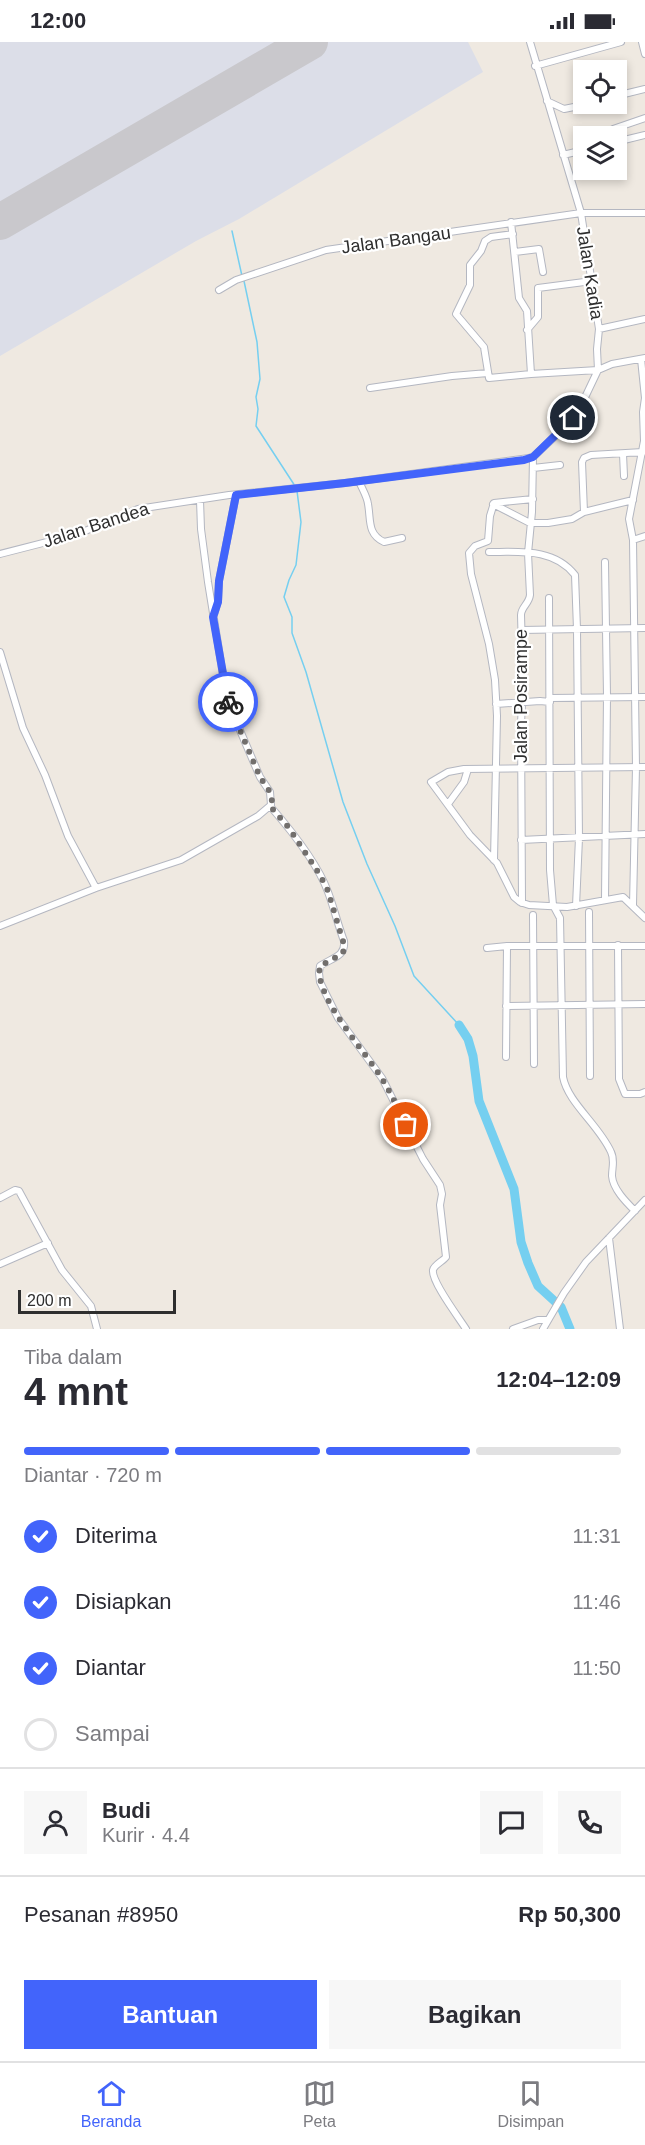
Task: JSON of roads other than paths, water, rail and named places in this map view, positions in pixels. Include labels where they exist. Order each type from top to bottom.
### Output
[{"type":"street","points":[[530,42],[581,213]]},
{"type":"street","points":[[536,66],[621,42]]},
{"type":"street","points":[[642,42],[645,54]]},
{"type":"street","points":[[627,93],[645,89]]},
{"type":"street","points":[[547,101],[567,109],[573,108]]},
{"type":"street","points":[[622,126],[645,118]]},
{"type":"street","points":[[627,139],[645,135]]},
{"type":"street","points":[[563,155],[573,153]]},
{"type":"street","name":"Jalan Bangau","points":[[219,290],[236,280],[326,250],[581,213],[645,213]]},
{"type":"street","name":"Jalan Kadia","points":[[581,213],[599,329],[598,370]]},
{"type":"street","points":[[512,222],[519,298],[526,307],[531,375]]},
{"type":"street","points":[[513,234],[491,237],[485,241],[470,264],[470,285],[455,313],[483,347],[489,378],[598,370],[612,364],[643,358],[645,441],[629,519],[633,540],[636,697],[633,905]]},
{"type":"street","points":[[514,252],[539,249],[543,272]]},
{"type":"street","points":[[527,330],[538,317],[538,288],[592,281]]},
{"type":"street","points":[[599,329],[645,319]]},
{"type":"street","points":[[533,457],[568,424],[579,410],[598,370]]},
{"type":"street","points":[[370,388],[488,373]]},
{"type":"street","points":[[584,512],[583,459],[591,455],[643,452]]},
{"type":"street","points":[[623,454],[624,476]]},
{"type":"street","name":"Jalan Posirampe","points":[[522,903],[521,611],[527,605],[530,595],[528,552],[533,499],[533,457]]},
{"type":"street","name":"Jalan Bandea","points":[[0,554],[78,534],[138,509],[533,457]]},
{"type":"street","points":[[532,468],[561,465]]},
{"type":"street","points":[[359,481],[368,503],[370,527],[376,537],[384,542],[402,538]]},
{"type":"street","points":[[213,617],[218,602],[219,581],[233,495]]},
{"type":"street","points":[[493,504],[533,499]]},
{"type":"street","points":[[0,926],[96,888],[181,860],[258,816],[270,806],[272,796],[260,777],[227,700],[201,529],[200,500]]},
{"type":"street","points":[[493,504],[530,523],[548,523],[572,519],[584,512],[633,501]]},
{"type":"street","points":[[493,504],[488,541],[475,546],[468,557],[489,644],[496,705],[494,860]]},
{"type":"street","points":[[633,540],[645,536]]},
{"type":"street","points":[[489,552],[528,552],[554,557],[563,562],[575,575],[579,838],[576,906]]},
{"type":"street","points":[[605,562],[608,696],[605,900]]},
{"type":"street","points":[[549,598],[549,839],[553,905],[560,918],[563,1077],[565,1087],[595,1125],[611,1153],[614,1160],[613,1181],[623,1199],[635,1211]]},
{"type":"street","points":[[521,630],[645,628]]},
{"type":"street","points":[[0,652],[24,728],[68,836],[96,888]]},
{"type":"street","points":[[496,705],[578,697],[645,697]]},
{"type":"street","points":[[645,767],[468,769],[448,772],[431,782],[470,836],[494,860],[514,897],[522,903],[539,906],[576,906],[623,897],[645,918]]},
{"type":"street","points":[[448,804],[464,782],[468,769]]},
{"type":"street","points":[[270,806],[289,828],[320,875],[328,891],[344,941],[345,948],[342,954],[320,966],[318,973],[320,982],[338,1018],[382,1077],[423,1159],[440,1185],[442,1228],[447,1250],[446,1257],[434,1268],[433,1273],[440,1290],[466,1329]]},
{"type":"street","points":[[521,840],[645,834]]},
{"type":"street","points":[[589,912],[590,1076]]},
{"type":"street","points":[[533,915],[534,1064]]},
{"type":"street","points":[[618,945],[619,1079],[626,1094],[645,1092]]},
{"type":"street","points":[[506,1058],[507,946]]},
{"type":"street","points":[[487,948],[645,946]]},
{"type":"street","points":[[506,1006],[645,1004]]},
{"type":"street","points":[[0,1198],[15,1190],[19,1191],[69,1280],[92,1306],[97,1329]]},
{"type":"street","points":[[543,1329],[586,1262],[645,1200]]},
{"type":"street","points":[[609,1238],[620,1329]]},
{"type":"street","points":[[0,1264],[48,1243]]},
{"type":"street","points":[[513,1329],[538,1320],[548,1320]]},
{"type":"waterway","points":[[232,231],[242,276]]},
{"type":"waterway","points":[[244,281],[257,342],[260,379],[256,397],[258,409],[256,426],[295,486]]},
{"type":"waterway","points":[[297,491],[301,522],[296,565],[284,597],[292,617],[292,633],[306,672],[343,802],[414,976],[459,1025]]},
{"type":"waterway","points":[[459,1025],[468,1039],[473,1056],[479,1101],[514,1189],[521,1242],[528,1263],[538,1286],[561,1307],[570,1329]]}]
